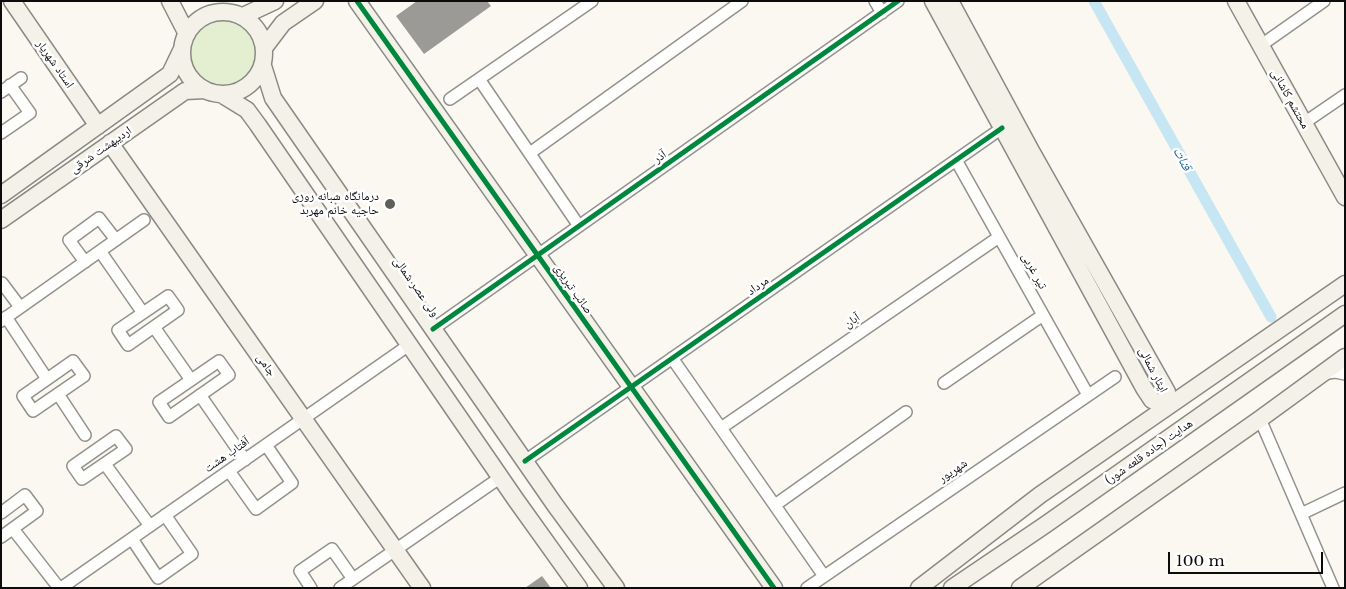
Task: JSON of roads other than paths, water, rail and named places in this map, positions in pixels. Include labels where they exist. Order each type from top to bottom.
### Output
[{"type":"main road","name":"استاد شهریار","points":[[12,1],[98,126]]},
{"type":"main road","points":[[170,1],[186,34]]},
{"type":"main road","points":[[207,1],[221,11]]},
{"type":"main road","points":[[243,16],[275,1]]},
{"type":"main road","points":[[279,1],[280,15],[288,20]]},
{"type":"main road","points":[[264,48],[283,23],[315,1]]},
{"type":"main road","name":"صائب تبریزی","points":[[357,1],[630,388],[774,588]]},
{"type":"main road","name":"ایثار شمالی","points":[[933,1],[971,55],[1167,392],[1165,407],[1152,400],[1144,388],[1002,128],[971,55],[950,1]]},
{"type":"main road","name":"محتشم کاشانی","points":[[1236,1],[1344,193]]},
{"type":"main road","points":[[221,11],[243,16],[252,23],[260,32],[264,48],[262,66],[250,85],[240,91],[228,94],[205,90],[195,84],[187,74],[183,63],[182,51],[186,34],[198,20],[209,14],[221,11]]},
{"type":"main road","name":"اردیبهشت شرقی","points":[[1,194],[170,74],[182,51]]},
{"type":"main road","name":"ولی عصر شمالی","points":[[262,66],[273,98],[525,461],[616,588]]},
{"type":"main road","points":[[159,82],[166,83],[171,88],[170,102]]},
{"type":"main road","name":"اردیبهشت شرقی","points":[[1,220],[185,91],[205,90]]},
{"type":"main road","points":[[221,94],[246,110],[258,125],[579,588]]},
{"type":"main road","points":[[258,125],[258,116],[263,108],[272,106],[281,109]]},
{"type":"main road","name":"جامی","points":[[110,143],[422,588]]},
{"type":"main road","points":[[919,588],[1040,495],[1345,284]]},
{"type":"main road","name":"هدایت (جاده قلعه شور)","points":[[952,588],[1045,525],[1345,314]]},
{"type":"main road","points":[[1024,586],[1345,357]]},
{"type":"main road","points":[[932,588],[1045,525]]},
{"type":"street","points":[[450,99],[592,1]]},
{"type":"street","points":[[530,153],[742,1]]},
{"type":"street","points":[[875,1],[882,13]]},
{"type":"street","name":"آذر","points":[[433,329],[898,1]]},
{"type":"street","points":[[1260,46],[1324,1]]},
{"type":"street","points":[[1,133],[30,113],[6,89],[22,78]]},
{"type":"street","points":[[479,79],[580,226]]},
{"type":"street","points":[[1304,123],[1345,95]]},
{"type":"street","name":"مرداد","points":[[525,461],[1002,128]]},
{"type":"street","name":"تیر غربی","points":[[956,160],[1088,395]]},
{"type":"street","points":[[85,262],[69,240],[100,218],[116,240]]},
{"type":"street","points":[[47,379],[4,319],[144,220]]},
{"type":"street","name":"آبان","points":[[721,428],[999,237]]},
{"type":"street","points":[[100,251],[144,313]]},
{"type":"street","points":[[1,283],[20,307]]},
{"type":"street","points":[[168,296],[178,310],[154,327],[128,344],[118,330],[168,296]]},
{"type":"street","points":[[944,383],[1043,315]]},
{"type":"street","points":[[154,327],[191,380]]},
{"type":"street","name":"آفتاب هشت","points":[[60,588],[410,346]]},
{"type":"street","points":[[672,358],[824,576]]},
{"type":"street","points":[[73,361],[84,376],[58,394],[33,410],[23,396],[73,361]]},
{"type":"street","points":[[220,361],[230,375],[200,395],[168,417],[158,402],[220,361]]},
{"type":"street","points":[[1320,374],[1335,372],[1345,374]]},
{"type":"street","name":"شهریور","points":[[808,588],[1115,377]]},
{"type":"street","points":[[58,394],[86,435]]},
{"type":"street","points":[[200,395],[245,460]]},
{"type":"street","points":[[775,505],[906,412]]},
{"type":"street","points":[[1260,419],[1333,588]]},
{"type":"street","points":[[229,471],[256,509],[292,483],[266,445]]},
{"type":"street","points":[[105,464],[150,526]]},
{"type":"street","points":[[340,588],[501,477]]},
{"type":"street","points":[[1301,514],[1345,493]]},
{"type":"street","points":[[1,513],[25,495],[37,511],[1,538]]},
{"type":"street","points":[[132,539],[158,578],[192,554],[165,515]]},
{"type":"street","points":[[14,528],[60,588]]},
{"type":"street","points":[[312,588],[300,571],[332,549],[353,579]]},
{"type":"waterway","name":"قنات","points":[[1094,1],[1271,317]]},
{"type":"place","name":"درمانگاه شبانه‌ روزی حاجیه‌ خانم مهربد","points":[[390,204]]}]
